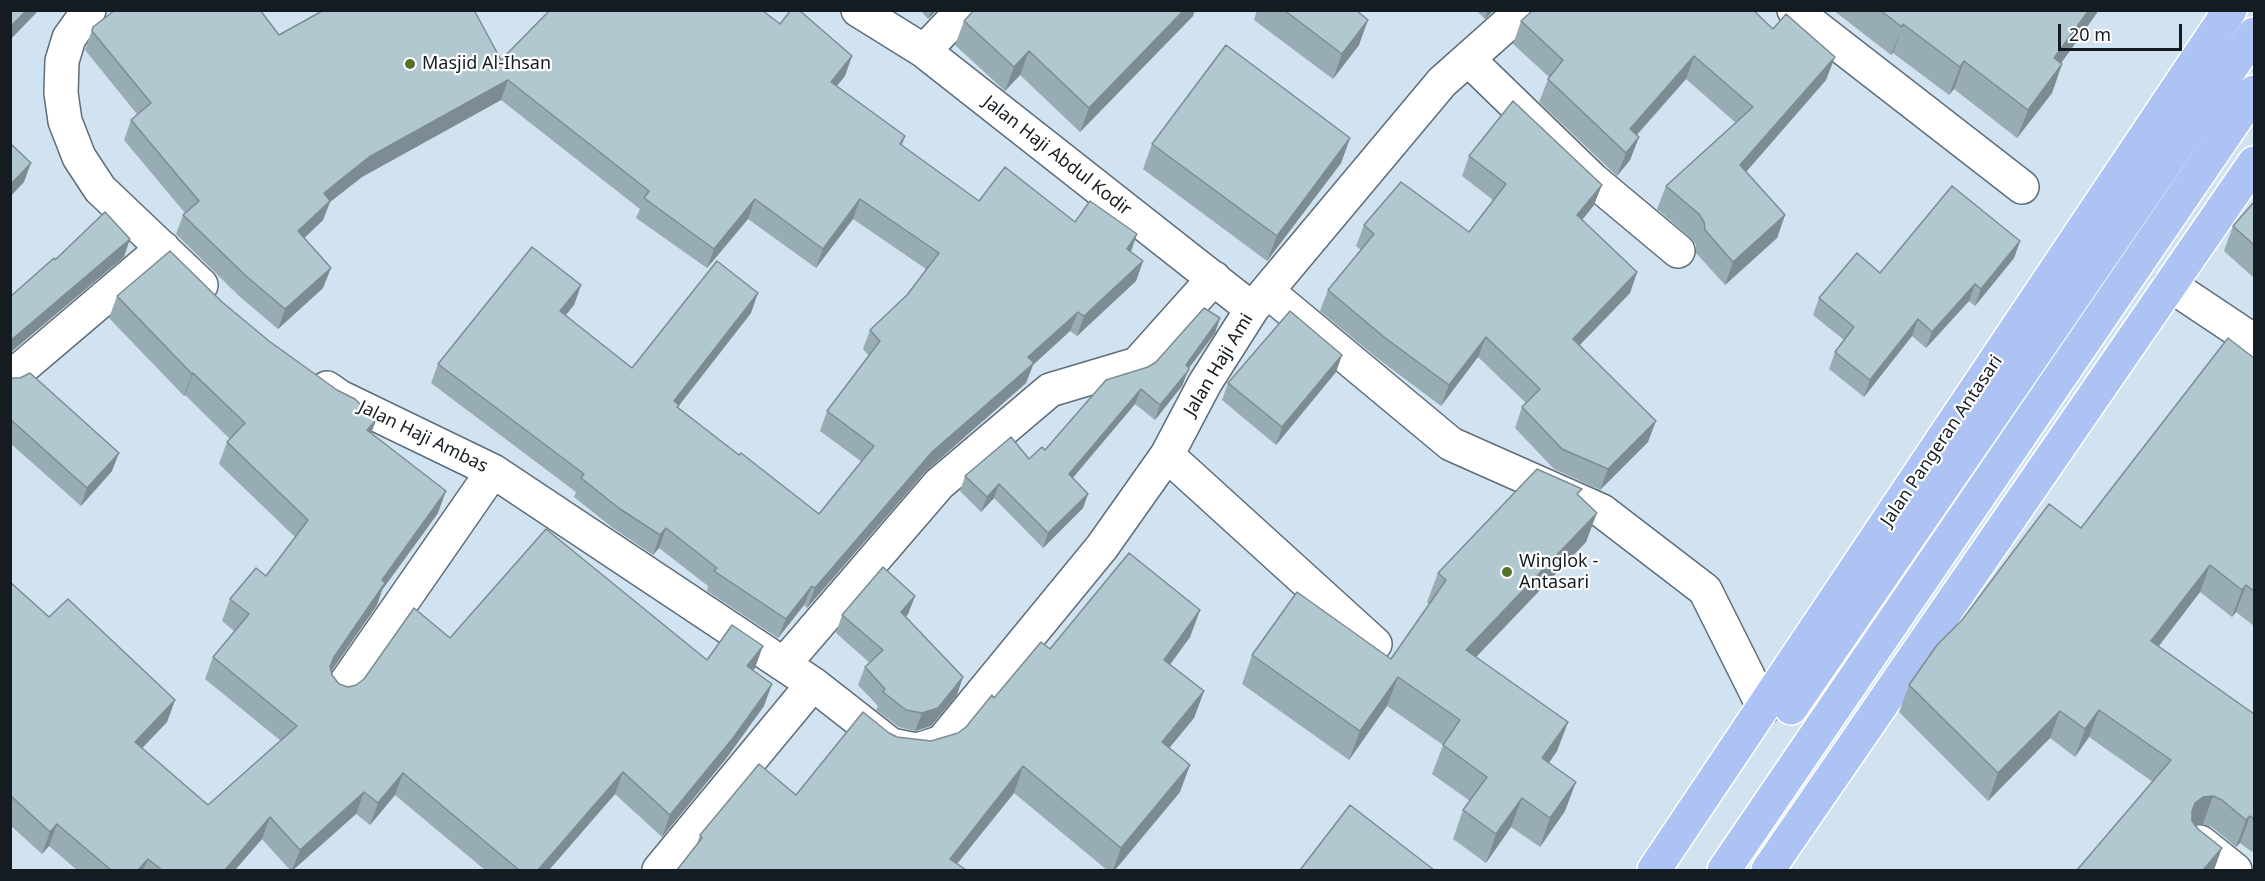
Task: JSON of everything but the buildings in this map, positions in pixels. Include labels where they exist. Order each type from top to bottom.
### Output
[{"type":"main road","name":"Jalan Pangeran Antasari","points":[[1654,870],[2230,10]]},
{"type":"main road","points":[[1680,870],[2254,34]]},
{"type":"main road","points":[[1724,870],[2254,92]]},
{"type":"main road","points":[[1768,870],[2254,163]]},
{"type":"street","points":[[89,10],[69,38],[62,61],[61,93],[65,121],[79,157],[100,189],[218,302]]},
{"type":"street","name":"Jalan Haji Abdul Kodir","points":[[858,10],[924,51],[1097,189],[1214,278],[1260,300],[1451,444],[1602,511],[1705,591],[1764,708]]},
{"type":"street","points":[[924,51],[963,10]]},
{"type":"street","name":"Jalan Haji Ami","points":[[942,742],[1102,547],[1167,455],[1205,383],[1260,300],[1442,82],[1523,10]]},
{"type":"street","points":[[1794,10],[2022,187]]},
{"type":"street","points":[[1468,59],[1593,180],[1678,251]]},
{"type":"street","points":[[10,378],[163,248]]},
{"type":"street","points":[[784,664],[939,484],[1050,390],[1137,364],[1214,278]]},
{"type":"street","points":[[2170,285],[2254,341]]},
{"type":"street","name":"Jalan Haji Ambas","points":[[302,370],[340,398],[494,471],[813,684],[891,745],[916,750],[942,742]]},
{"type":"street","points":[[1167,455],[1376,644]]},
{"type":"street","points":[[341,690],[494,471]]},
{"type":"street","points":[[659,870],[813,684]]},
{"type":"street","points":[[2200,842],[2235,870]]},
{"type":"place","name":"Masjid Al-Ihsan","points":[[410,64]]},
{"type":"place","name":"Winglok - Antasari","points":[[1507,572]]}]
